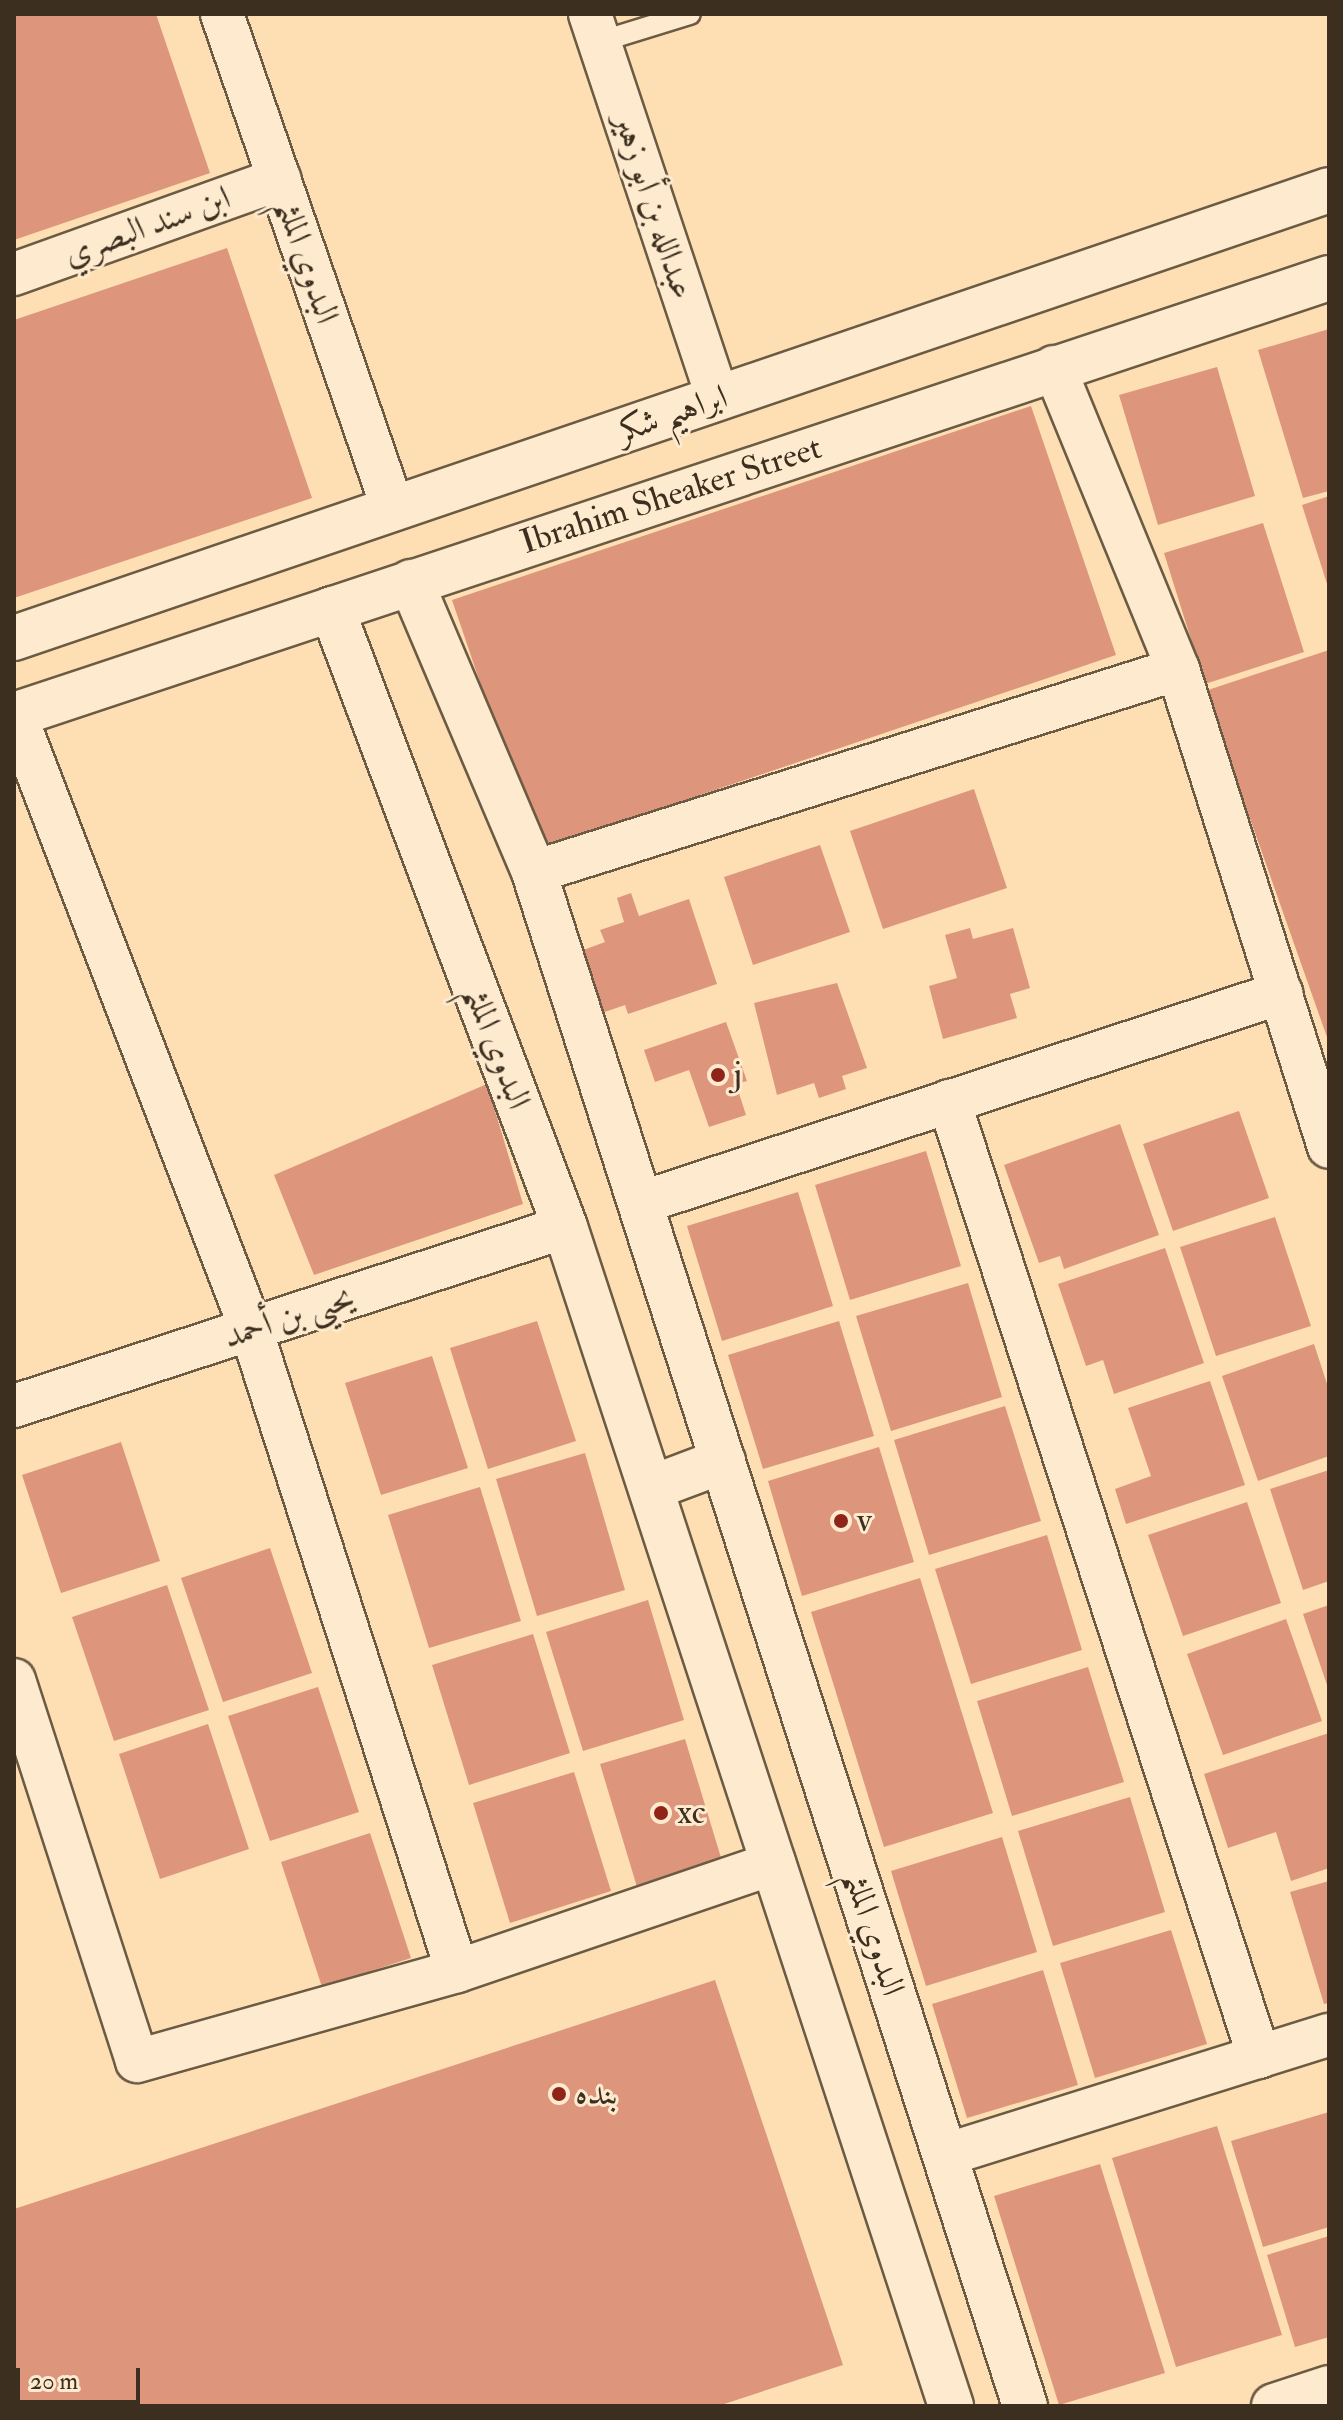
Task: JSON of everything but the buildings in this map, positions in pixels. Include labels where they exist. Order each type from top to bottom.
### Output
[{"type":"street","name":"البدوي الملثم","points":[[222,14],[393,509]]},
{"type":"street","name":"عبدالله بن أبو زهير","points":[[594,28],[718,398]]},
{"type":"street","name":"ابن سند البصري","points":[[14,274],[279,179]]},
{"type":"street","name":"ابراهيم شكر","points":[[14,638],[1329,190]]},
{"type":"street","name":"Ibrahim Sheaker Street","points":[[15,714],[1329,278]]},
{"type":"street","points":[[1054,367],[1178,669],[1329,1147]]},
{"type":"street","name":"البدوي الملثم","points":[[411,582],[534,872],[1025,2406]]},
{"type":"street","name":"البدوي الملثم","points":[[332,609],[565,1227],[951,2406]]},
{"type":"street","points":[[534,872],[1178,669]]},
{"type":"street","points":[[15,714],[251,1329],[457,1971]]},
{"type":"street","points":[[640,1203],[1281,993]]},
{"type":"street","points":[[949,1101],[1259,2057]]},
{"type":"street","name":"يحيى بن أحمد","points":[[14,1406],[565,1227]]},
{"type":"street","points":[[651,1488],[723,1461]]},
{"type":"street","points":[[14,1680],[137,2061],[457,1971],[774,1863]]},
{"type":"street","points":[[945,2155],[1329,2035]]},
{"type":"street","points":[[1274,2406],[1329,2388]]},
{"type":"lane","points":[[594,28],[690,14]]},
{"type":"place","name":"j","points":[[718,1075]]},
{"type":"place","name":"v","points":[[841,1521]]},
{"type":"place","name":"xc","points":[[661,1813]]},
{"type":"place","name":"بنده","points":[[559,2094]]}]
